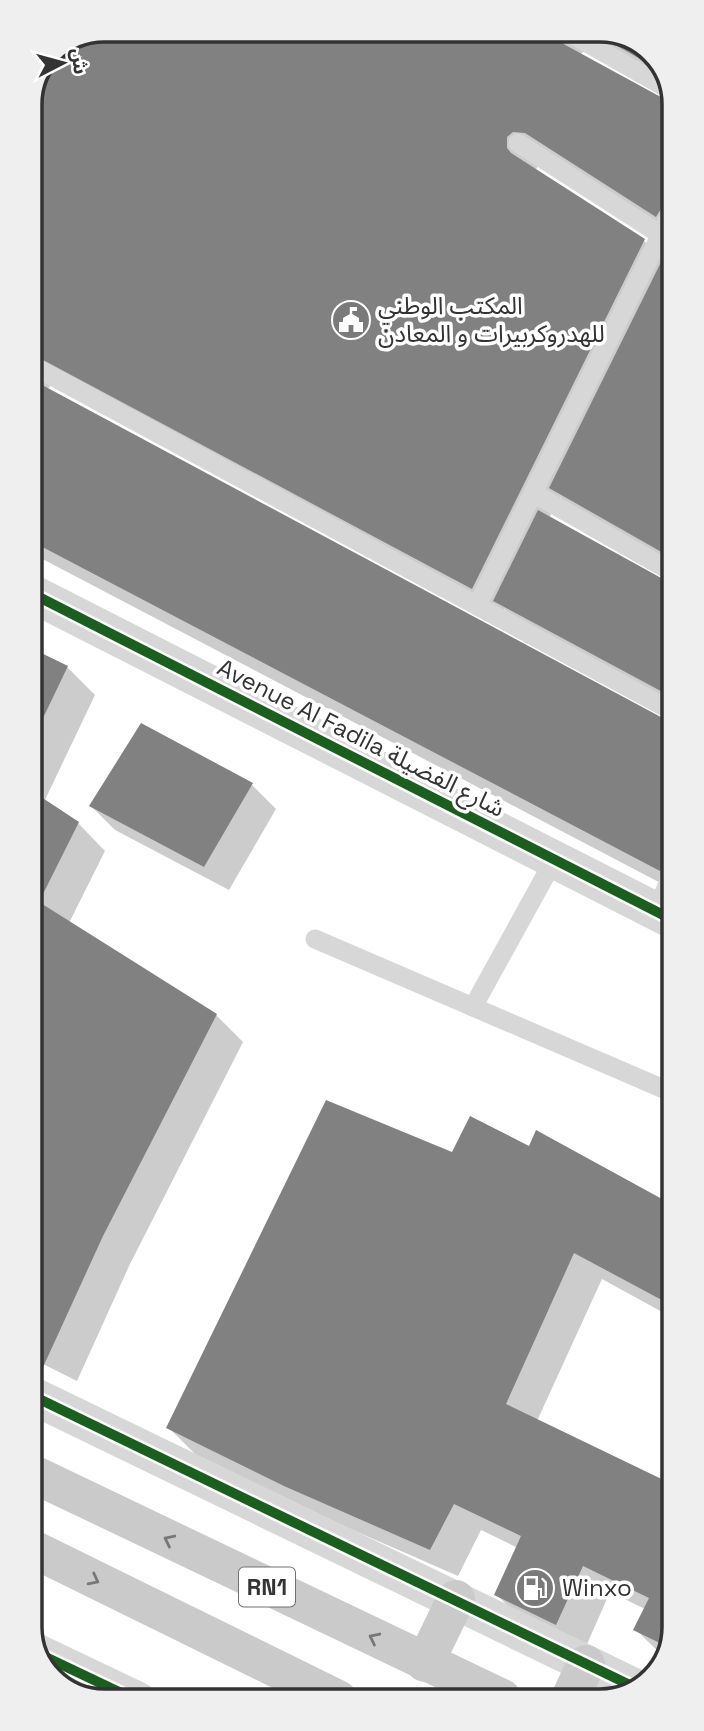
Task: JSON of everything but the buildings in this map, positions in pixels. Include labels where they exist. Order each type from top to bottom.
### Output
[{"type":"main road","name":"RN1","points":[[42,1478],[482,1689]]},
{"type":"main road","points":[[42,1553],[318,1689]]},
{"type":"main road","points":[[425,1663],[456,1600]]},
{"type":"main road","points":[[574,1689],[586,1664]]},
{"type":"street","name":"Avenue Al Fadila شارع الفضيلة","points":[[42,599],[662,915]]},
{"type":"street","points":[[42,1400],[626,1683]]},
{"type":"street","points":[[53,1662],[103,1689]]},
{"type":"lane","points":[[585,42],[659,84]]},
{"type":"lane","points":[[477,606],[535,494],[661,235],[518,143]]},
{"type":"lane","points":[[42,371],[662,706]]},
{"type":"lane","points":[[535,494],[662,566]]},
{"type":"lane","points":[[473,1007],[554,860]]},
{"type":"lane","points":[[315,939],[662,1088]]},
{"type":"cycle path","points":[[42,599],[662,914]]},
{"type":"cycle path","points":[[42,1400],[626,1683]]},
{"type":"cycle path","points":[[52,1660],[113,1689]]},
{"type":"place","name":"المكتب الوطني للهدروكربيرات و المعادن","points":[[351,320]]},
{"type":"place","name":"Winxo","points":[[535,1588]]}]
